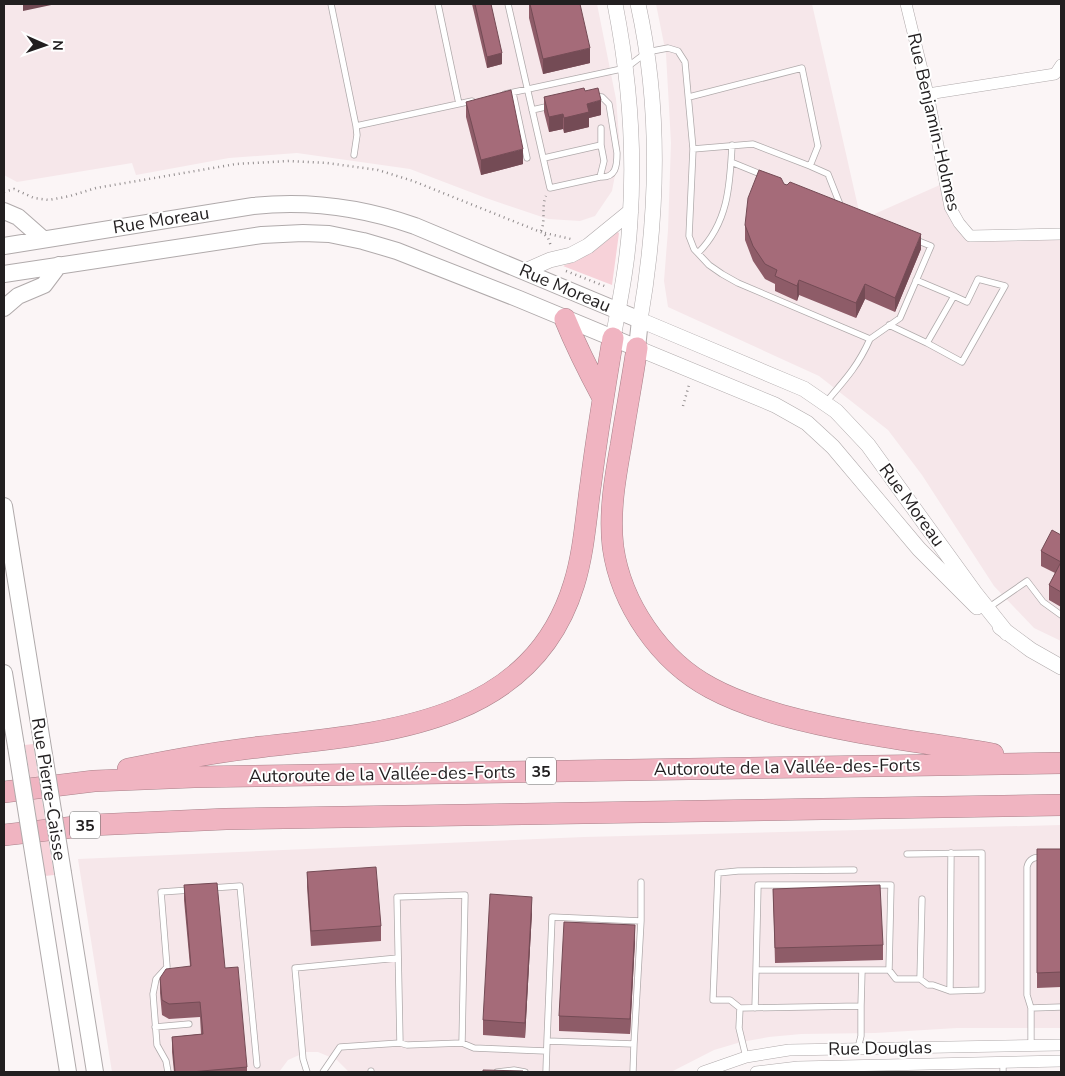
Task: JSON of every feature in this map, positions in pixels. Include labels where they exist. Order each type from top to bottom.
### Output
[{"type":"highway","points":[[565,319],[575,345],[581,353],[602,398]]},
{"type":"highway","points":[[37,787],[203,754],[398,728],[449,713],[481,699],[498,689],[524,668],[543,646],[558,624],[569,598],[581,552],[602,398],[613,338]]},
{"type":"highway","points":[[637,348],[616,480],[612,519],[613,545],[623,583],[633,607],[646,629],[672,659],[692,676],[711,688],[754,706],[793,718],[867,734],[1053,763]]},
{"type":"highway","name":"Autoroute de la Vallée-des-Forts","points":[[4,792],[102,781],[203,777],[1053,763]]},
{"type":"highway","name":"35","points":[[4,835],[92,825],[265,818],[1061,805]]},
{"type":"highway","points":[[4,842],[68,832],[168,822]]},
{"type":"main road","name":"Rue Moreau","points":[[4,246],[253,206],[316,204],[361,210],[396,219],[640,320]]},
{"type":"main road","points":[[4,211],[18,217],[43,239]]},
{"type":"main road","name":"Rue Moreau","points":[[4,274],[262,235],[328,234],[363,241],[397,251],[637,348]]},
{"type":"main road","points":[[4,308],[18,296],[44,285],[59,265]]},
{"type":"main road","points":[[637,348],[640,320]]},
{"type":"main road","name":"Rue Pierre-Caisse","points":[[4,506],[95,1072]]},
{"type":"main road","name":"Rue Pierre-Caisse","points":[[4,673],[68,1072]]},
{"type":"street","points":[[613,338],[625,268],[631,210],[632,139],[626,68],[615,4]]},
{"type":"street","points":[[638,4],[647,52],[653,120],[654,186],[650,255],[640,320]]},
{"type":"street","name":"Rue Benjamin-Holmes","points":[[906,4],[928,94],[950,207],[959,224],[970,236],[1061,234]]},
{"type":"street","points":[[928,94],[1055,74],[1061,65]]},
{"type":"street","points":[[525,271],[550,260],[571,255],[588,246],[631,210]]},
{"type":"street","name":"Rue Moreau","points":[[640,320],[804,389],[826,403],[845,419],[868,445],[985,610]]},
{"type":"street","name":"Rue Moreau","points":[[637,348],[775,405],[815,430],[839,453],[919,550],[985,610],[1007,633],[1031,650],[1061,667]]},
{"type":"street","name":"Rue Douglas","points":[[703,1072],[746,1057],[789,1050],[1061,1045]]},
{"type":"street","points":[[858,1048],[858,1069]]},
{"type":"street","name":"Rue Douglas","points":[[756,1072],[784,1068],[1003,1067],[1061,1061]]},
{"type":"lane","points":[[331,4],[356,126],[354,155]]},
{"type":"lane","points":[[438,4],[459,104]]},
{"type":"lane","points":[[508,4],[550,188],[608,177],[614,171],[616,153],[607,102],[600,96],[588,97]]},
{"type":"lane","points":[[495,96],[626,68],[647,52],[668,48],[678,51],[685,62],[693,149],[690,242],[709,265],[738,282],[870,338]]},
{"type":"lane","points":[[689,97],[802,68],[818,146],[810,166]]},
{"type":"lane","points":[[513,93],[527,158]]},
{"type":"lane","points":[[356,126],[477,100]]},
{"type":"lane","points":[[532,110],[557,104]]},
{"type":"lane","points":[[600,177],[604,160],[601,145],[601,128]]},
{"type":"lane","points":[[693,149],[753,144],[810,166],[828,174],[840,207],[849,211]]},
{"type":"lane","points":[[544,158],[601,145]]},
{"type":"lane","points":[[698,253],[712,239],[718,227],[729,186],[732,145]]},
{"type":"lane","points":[[731,162],[766,176]]},
{"type":"lane","points":[[826,403],[856,368],[870,338],[900,318],[930,246],[912,238]]},
{"type":"lane","points":[[889,325],[962,362],[1005,286],[978,279],[967,302],[916,280]]},
{"type":"lane","points":[[927,343],[954,296]]},
{"type":"lane","points":[[985,610],[1027,581],[1043,602],[1061,614]]},
{"type":"lane","points":[[755,1008],[758,885],[891,885],[889,970],[896,978],[920,979],[928,985],[934,985],[950,991],[982,990],[982,852],[907,854]]},
{"type":"lane","points":[[950,991],[951,853]]},
{"type":"lane","points":[[1031,1045],[1031,1008],[1027,995],[1027,867],[1028,862],[1034,857],[1053,857]]},
{"type":"lane","points":[[854,870],[738,871],[718,873],[713,1000],[730,1000],[740,1008],[861,1006]]},
{"type":"lane","points":[[633,1072],[641,921],[641,882]]},
{"type":"lane","points":[[168,1072],[166,1062],[157,1045],[152,994],[154,984],[167,967],[161,892],[240,886],[257,1065]]},
{"type":"lane","points":[[400,1043],[396,897],[465,895],[462,1043]]},
{"type":"lane","points":[[920,979],[922,898]]},
{"type":"lane","points":[[546,1072],[552,917],[641,921]]},
{"type":"lane","points":[[307,1072],[303,1059],[295,968],[398,958]]},
{"type":"lane","points":[[756,970],[889,970]]},
{"type":"lane","points":[[858,1048],[861,1036],[862,970]]},
{"type":"lane","points":[[1031,1008],[1061,1007]]},
{"type":"lane","points":[[740,1008],[739,1028],[746,1057]]},
{"type":"lane","points":[[155,1026],[189,1024]]},
{"type":"lane","points":[[547,1042],[634,1044]]},
{"type":"lane","points":[[323,1072],[340,1048],[400,1043],[407,1045],[462,1043],[474,1048],[546,1052]]},
{"type":"lane","points":[[497,1072],[514,1070],[525,1072]]},
{"type":"path","points":[[4,192],[14,189],[34,198],[49,200],[96,188],[236,164],[289,161],[326,163],[378,170],[413,181],[542,232],[562,238],[576,239]]},
{"type":"path","points":[[542,232],[542,211],[545,198]]},
{"type":"path","name":"Rue Moreau","points":[[542,232],[548,238],[553,252]]},
{"type":"path","points":[[563,270],[612,289]]},
{"type":"path","points":[[682,406],[694,372]]},
{"type":"shaded area","points":[[4,4],[597,4],[616,99],[620,149],[612,191],[595,216],[580,221],[548,219],[410,169],[297,153],[229,158],[136,175],[132,163],[17,182],[4,175]]},
{"type":"shaded area","points":[[656,4],[812,4],[861,220],[942,184],[968,236],[1061,232],[1061,641],[1034,628],[994,586],[922,475],[888,430],[819,376],[668,307],[664,281],[671,143],[666,54]]},
{"type":"shaded area","points":[[616,231],[619,233],[612,285],[563,266],[592,252],[605,243]]},
{"type":"shaded area","points":[[33,744],[54,875],[45,876],[25,745]]},
{"type":"shaded area","points":[[1061,825],[1061,1028],[957,1028],[769,1037],[741,1042],[714,1050],[671,1072],[349,1072],[337,1060],[318,1052],[306,1052],[288,1060],[279,1072],[112,1072],[78,859],[584,837]]},
{"type":"building","points":[[475,4],[491,4],[502,53],[487,57]]},
{"type":"building","points":[[530,4],[580,4],[590,48],[543,59]]},
{"type":"building","points":[[584,88],[585,91],[598,88],[601,100],[587,104],[589,112],[564,118],[563,114],[549,117],[544,97]]},
{"type":"building","points":[[511,90],[523,149],[481,160],[466,102]]},
{"type":"building","points":[[759,170],[781,178],[784,184],[787,185],[790,182],[921,234],[895,298],[865,284],[856,303],[799,280],[797,286],[775,276],[777,270],[765,264],[753,246],[745,225],[748,198]]},
{"type":"building","points":[[1052,530],[1061,535],[1061,562],[1041,551]]},
{"type":"building","points":[[1061,562],[1061,592],[1049,585]]},
{"type":"building","points":[[1037,849],[1061,849],[1061,972],[1037,973]]},
{"type":"building","points":[[376,867],[381,926],[311,931],[307,872]]},
{"type":"building","points":[[217,883],[225,968],[238,967],[247,1067],[175,1072],[172,1037],[203,1034],[200,1002],[169,1004],[162,1000],[160,978],[166,969],[191,966],[184,885]]},
{"type":"building","points":[[880,885],[883,945],[775,948],[773,889]]},
{"type":"building","points":[[490,894],[532,897],[525,1023],[483,1020]]},
{"type":"building","points":[[564,922],[635,925],[630,1019],[559,1016]]},
{"type":"building","points":[[483,1070],[523,1071],[523,1072],[483,1072]]}]
